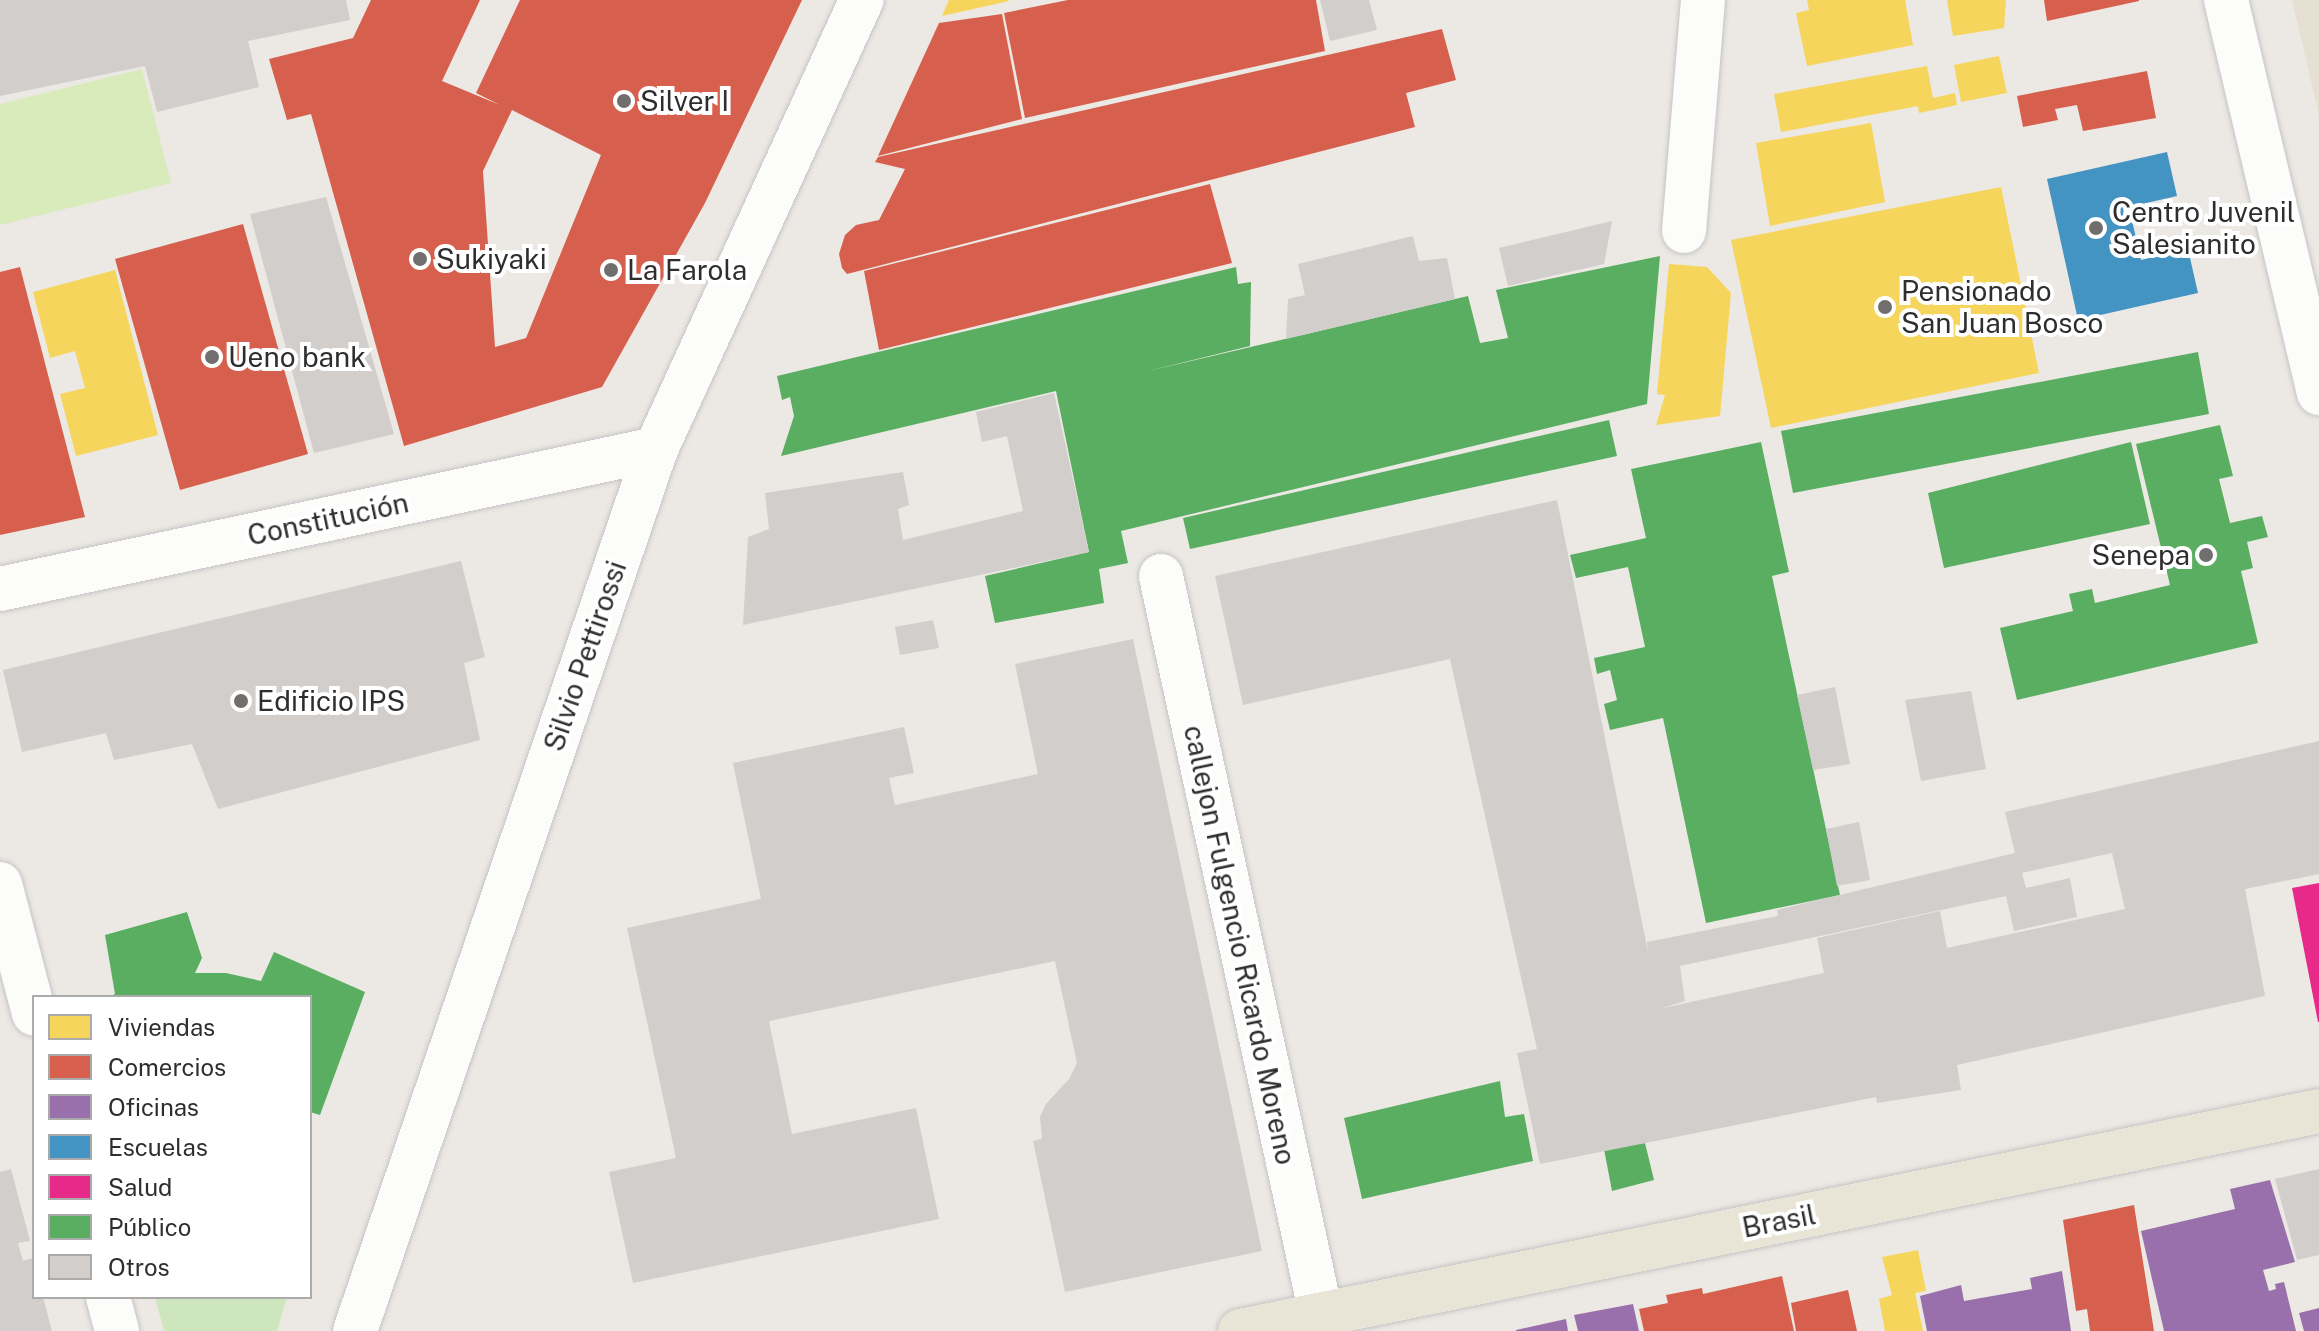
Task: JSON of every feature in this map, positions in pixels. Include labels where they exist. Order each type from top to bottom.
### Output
[{"type":"main road","name":"Brasil","points":[[1240,1331],[2319,1111]]},
{"type":"street","name":"Silvio Pettirossi","points":[[355,1331],[656,449],[862,0]]},
{"type":"street","points":[[1684,231],[1703,0]]},
{"type":"street","points":[[2226,0],[2302,252],[2319,393]]},
{"type":"street","name":"Constitución","points":[[0,589],[656,449]]},
{"type":"street","name":"callejon Fulgencio Ricardo Moreno","points":[[1161,576],[1296,1322]]},
{"type":"street","points":[[0,884],[32,1006]]},
{"type":"street","points":[[109,1299],[117,1331]]},
{"type":"shaded area","points":[[2292,0],[2319,0],[2319,115]]},
{"type":"green space","points":[[142,69],[171,183],[0,225],[0,104]]},
{"type":"green space","points":[[156,1299],[286,1299],[277,1331],[164,1331]]},
{"type":"building: Viviendas","points":[[949,0],[1008,0],[1009,1],[942,16]]},
{"type":"building: Viviendas","points":[[1807,0],[1905,0],[1913,45],[1807,66],[1796,13],[1809,10]]},
{"type":"building: Viviendas","points":[[1947,0],[2006,0],[2004,28],[1953,36]]},
{"type":"building: Viviendas","points":[[1999,56],[2007,93],[1961,102],[1954,65]]},
{"type":"building: Viviendas","points":[[1927,66],[1933,98],[1955,93],[1957,105],[1919,113],[1918,106],[1781,132],[1774,94]]},
{"type":"building: Viviendas","points":[[1871,123],[1885,202],[1770,226],[1756,143]]},
{"type":"building: Viviendas","name":"Pensionado San Juan Bosco","points":[[2001,187],[2039,373],[1771,428],[1731,240]]},
{"type":"building: Viviendas","points":[[1669,264],[1707,267],[1731,293],[1720,416],[1656,425],[1665,395],[1657,394]]},
{"type":"building: Viviendas","points":[[115,270],[158,435],[76,456],[60,394],[85,388],[75,351],[50,358],[33,292]]},
{"type":"building: Viviendas","points":[[1918,1250],[1926,1291],[1915,1293],[1923,1331],[1885,1331],[1879,1299],[1892,1295],[1882,1257]]},
{"type":"building: Comercios","points":[[371,0],[480,0],[442,81],[500,105],[476,93],[520,0],[802,0],[705,203],[602,387],[404,446],[311,114],[287,120],[269,59],[353,38]],"holes":[[[512,110],[601,155],[526,338],[495,347],[483,171]]]},
{"type":"building: Comercios","points":[[1068,0],[1316,0],[1325,51],[1025,118],[1004,13]]},
{"type":"building: Comercios","points":[[2044,0],[2139,0],[2139,1],[2047,21]]},
{"type":"building: Comercios","points":[[1002,14],[1022,119],[878,156],[939,23]]},
{"type":"building: Comercios","points":[[1442,29],[1456,80],[1406,93],[1415,127],[847,274],[842,268],[839,254],[845,235],[856,225],[879,220],[905,169],[875,162],[878,157]]},
{"type":"building: Comercios","points":[[2147,71],[2156,118],[2083,131],[2077,105],[2055,109],[2058,120],[2023,127],[2017,96]]},
{"type":"building: Comercios","points":[[1210,184],[1232,263],[879,350],[864,271]]},
{"type":"building: Comercios","name":"Ueno bank","points":[[243,224],[308,454],[180,490],[115,259]]},
{"type":"building: Comercios","points":[[20,267],[85,517],[0,535],[0,272]]},
{"type":"building: Comercios","points":[[2134,1205],[2154,1331],[2090,1331],[2087,1309],[2076,1311],[2063,1220]]},
{"type":"building: Comercios","points":[[1782,1276],[1794,1331],[1644,1331],[1639,1309],[1668,1303],[1666,1295],[1702,1288],[1703,1294]]},
{"type":"building: Comercios","points":[[1848,1290],[1857,1331],[1796,1331],[1791,1303]]},
{"type":"building: Oficinas","points":[[2270,1180],[2295,1262],[2263,1270],[2269,1291],[2276,1289],[2275,1284],[2284,1282],[2296,1331],[2164,1331],[2141,1231],[2235,1209],[2230,1189]]},
{"type":"building: Oficinas","points":[[2062,1271],[2071,1331],[1927,1331],[1920,1296],[1961,1285],[1964,1301],[2032,1289],[2030,1278]]},
{"type":"building: Oficinas","points":[[1633,1304],[1639,1331],[1578,1331],[1574,1315]]},
{"type":"building: Oficinas","points":[[2319,1308],[2319,1331],[2304,1331],[2299,1313]]},
{"type":"building: Oficinas","points":[[1566,1319],[1568,1331],[1516,1331],[1516,1330]]},
{"type":"building: Escuelas","name":"Centro Juvenil Salesianito","points":[[2167,152],[2177,196],[2129,207],[2141,260],[2188,249],[2198,293],[2078,320],[2047,179]]},
{"type":"building: Salud","points":[[2319,883],[2319,1022],[2318,1022],[2292,888]]},
{"type":"building: Público","points":[[1660,256],[1647,404],[1121,531],[1128,563],[1099,569],[1104,603],[995,623],[985,576],[1089,552],[1056,391],[781,456],[794,416],[790,397],[782,400],[777,376],[1236,267],[1238,284],[1251,282],[1250,346],[1144,372],[1468,296],[1480,343],[1508,338],[1496,290]]},
{"type":"building: Público","points":[[2198,352],[2209,414],[1793,493],[1781,431]]},
{"type":"building: Público","points":[[1609,420],[1617,456],[1190,549],[1183,518]]},
{"type":"building: Público","name":"Senepa","points":[[2220,425],[2233,476],[2219,479],[2230,523],[2262,516],[2268,537],[2247,542],[2253,568],[2241,571],[2258,643],[2017,700],[2000,628],[2073,611],[2069,594],[2092,589],[2095,603],[2170,585],[2136,444]]},
{"type":"building: Público","points":[[1761,442],[1789,572],[1772,576],[1840,895],[1706,923],[1663,718],[1610,730],[1604,704],[1617,700],[1610,670],[1597,674],[1594,658],[1645,647],[1628,567],[1576,578],[1570,555],[1646,538],[1631,469]]},
{"type":"building: Público","name":"Senepa","points":[[2131,442],[2150,524],[1944,568],[1928,493]]},
{"type":"building: Público","points":[[187,912],[202,958],[195,973],[226,973],[261,981],[274,952],[365,992],[320,1115],[312,1113],[312,995],[113,995],[115,994],[105,935]]},
{"type":"building: Público","points":[[1500,1081],[1505,1117],[1524,1114],[1533,1161],[1362,1199],[1344,1118]]},
{"type":"building: Público","points":[[1645,1143],[1654,1180],[1612,1191],[1604,1149]]},
{"type":"building: Otros","points":[[0,0],[346,0],[350,20],[248,41],[259,87],[157,112],[145,66],[0,96]]},
{"type":"building: Otros","points":[[1320,0],[1369,0],[1377,30],[1330,41]]},
{"type":"building: Otros","points":[[326,197],[394,434],[314,453],[250,214]]},
{"type":"building: Otros","points":[[1612,221],[1604,264],[1508,286],[1499,248]]},
{"type":"building: Otros","points":[[1413,236],[1419,261],[1447,258],[1455,299],[1286,339],[1288,299],[1305,295],[1298,264]]},
{"type":"building: Otros","points":[[1054,393],[1089,552],[743,625],[748,537],[769,529],[765,493],[903,472],[909,505],[898,509],[903,540],[1023,511],[1007,436],[982,442],[976,412]]},
{"type":"building: Otros","points":[[1557,500],[1648,952],[1647,942],[1778,916],[1777,910],[2015,853],[2005,812],[2319,741],[2319,874],[2245,889],[2265,996],[1957,1065],[1961,1090],[1877,1103],[1876,1097],[1540,1164],[1517,1053],[1537,1049],[1450,659],[1243,705],[1215,576]],"holes":[[[2112,853],[2125,909],[1947,948],[1940,911],[1817,938],[1824,973],[1659,1009],[1685,1001],[1680,966],[2006,896],[2014,931],[2077,917],[2070,878],[2026,888],[2022,873]]]},
{"type":"building: Otros","name":"Edificio IPS","points":[[461,561],[485,657],[464,663],[480,740],[218,809],[192,744],[114,760],[106,733],[22,752],[3,670]]},
{"type":"building: Otros","points":[[933,620],[939,648],[900,655],[895,627]]},
{"type":"building: Otros","points":[[1133,639],[1262,1251],[1065,1292],[1033,1141],[1042,1139],[1040,1117],[1046,1104],[1069,1079],[1077,1063],[1055,961],[769,1021],[792,1134],[916,1108],[939,1219],[633,1283],[609,1172],[676,1158],[627,928],[761,899],[733,763],[904,727],[914,773],[889,778],[895,805],[1038,774],[1015,664]]},
{"type":"building: Otros","points":[[1835,687],[1850,764],[1813,770],[1797,695]]},
{"type":"building: Otros","points":[[1971,691],[1986,769],[1921,781],[1905,700]]},
{"type":"building: Otros","points":[[1859,822],[1870,880],[1837,886],[1826,829]]},
{"type":"building: Otros","points":[[11,1169],[30,1241],[18,1243],[23,1261],[32,1258],[32,1299],[44,1299],[52,1331],[0,1331],[0,1172]]},
{"type":"building: Otros","points":[[2319,1169],[2319,1255],[2297,1260],[2275,1179]]},
{"type":"place","name":"Silver I","points":[[624,101]]},
{"type":"place","name":"Centro Juvenil Salesianito","points":[[2096,228]]},
{"type":"place","name":"Sukiyaki","points":[[420,259]]},
{"type":"place","name":"La Farola","points":[[611,270]]},
{"type":"place","name":"Pensionado San Juan Bosco","points":[[1885,307]]},
{"type":"place","name":"Ueno bank","points":[[212,357]]},
{"type":"place","name":"Senepa","points":[[2206,555]]},
{"type":"place","name":"Edificio IPS","points":[[241,701]]}]
